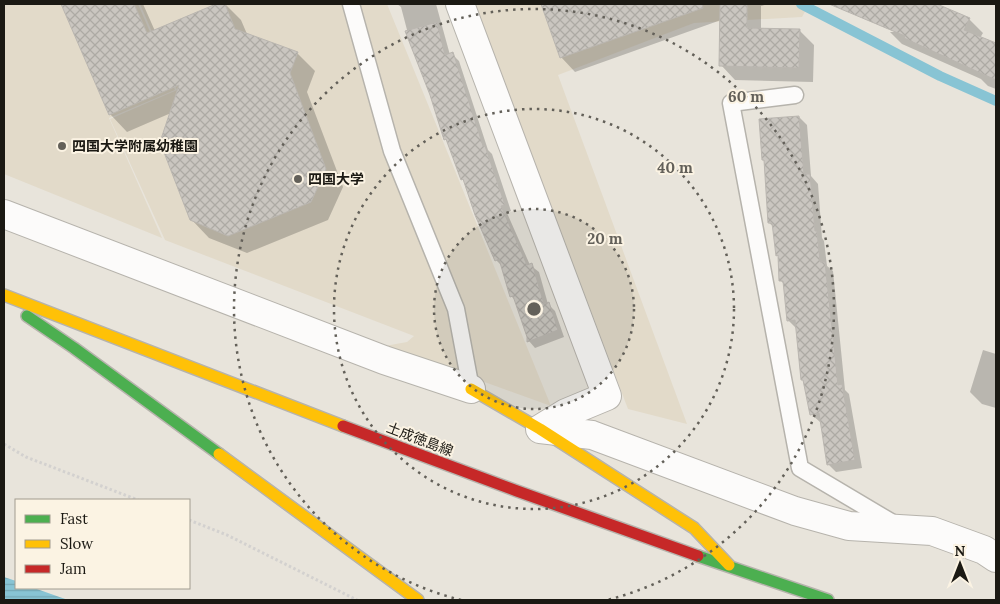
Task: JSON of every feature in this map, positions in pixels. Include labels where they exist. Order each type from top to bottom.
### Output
[{"type":"main road","name":"土成徳島線","points":[[4,296],[549,504],[732,569],[828,600]]},
{"type":"main road","points":[[4,299],[74,348],[418,600]]},
{"type":"main road","points":[[471,389],[540,429],[694,528],[732,569]]},
{"type":"street","points":[[460,4],[607,396],[566,412],[540,429]]},
{"type":"street","points":[[4,214],[384,360],[471,389]]},
{"type":"street","points":[[540,429],[592,435],[795,511],[849,526],[932,531],[984,550],[996,558]]},
{"type":"lane","points":[[351,4],[392,151],[456,309],[471,389]]},
{"type":"lane","points":[[796,95],[731,102],[800,468],[901,528]]},
{"type":"path","points":[[4,444],[26,457],[135,499]]},
{"type":"path","points":[[190,520],[227,534],[357,600]]},
{"type":"shaded area","name":"四国大学附属幼稚園","points":[[4,4],[138,4],[175,90],[109,118],[162,238],[4,174]]},
{"type":"shaded area","name":"四国大学","points":[[140,4],[387,4],[551,406],[385,346],[407,342],[414,336],[165,240],[110,119],[177,90]]},
{"type":"shaded area","points":[[474,4],[809,4],[802,17],[694,23],[558,75],[687,424],[628,409]]},
{"type":"water","points":[[4,577],[15,581],[15,589],[37,589],[68,600],[4,600]]},
{"type":"building","points":[[61,4],[134,4],[147,33],[216,4],[225,4],[235,29],[298,52],[290,73],[326,169],[311,202],[228,236],[190,220],[160,142],[179,85],[109,115]]},
{"type":"building","points":[[541,4],[702,4],[703,8],[560,58]]},
{"type":"building","points":[[720,4],[747,4],[747,28],[800,29],[799,68],[719,66]]},
{"type":"building","points":[[829,4],[937,4],[970,18],[964,30],[996,43],[996,80],[904,38],[905,36]]},
{"type":"building","points":[[437,22],[445,55],[453,52],[483,146],[485,146],[505,205],[501,206],[527,265],[532,263],[544,304],[549,302],[558,330],[527,342],[513,296],[510,297],[499,259],[495,261],[475,215],[463,179],[461,180],[446,139],[444,140],[430,95],[405,31]]},
{"type":"building","points":[[799,116],[804,174],[810,174],[820,262],[825,262],[838,385],[842,384],[855,460],[827,465],[819,413],[810,415],[803,380],[801,380],[795,320],[787,321],[783,281],[779,281],[778,255],[776,256],[772,223],[768,223],[764,160],[762,160],[759,119]]},
{"type":"waterway","points":[[801,4],[940,76],[996,101]]},
{"type":"traffic: fast","points":[[27,316],[219,454]]},
{"type":"traffic: fast","points":[[698,556],[828,600]]},
{"type":"traffic: slow","points":[[4,295],[343,426]]},
{"type":"traffic: slow","points":[[471,389],[540,429],[694,528],[729,565]]},
{"type":"traffic: slow","points":[[219,454],[418,600]]},
{"type":"traffic: jam","points":[[343,426],[698,556]]},
{"type":"place","name":"四国大学附属幼稚園","points":[[62,146]]},
{"type":"place","name":"四国大学","points":[[298,179]]}]
